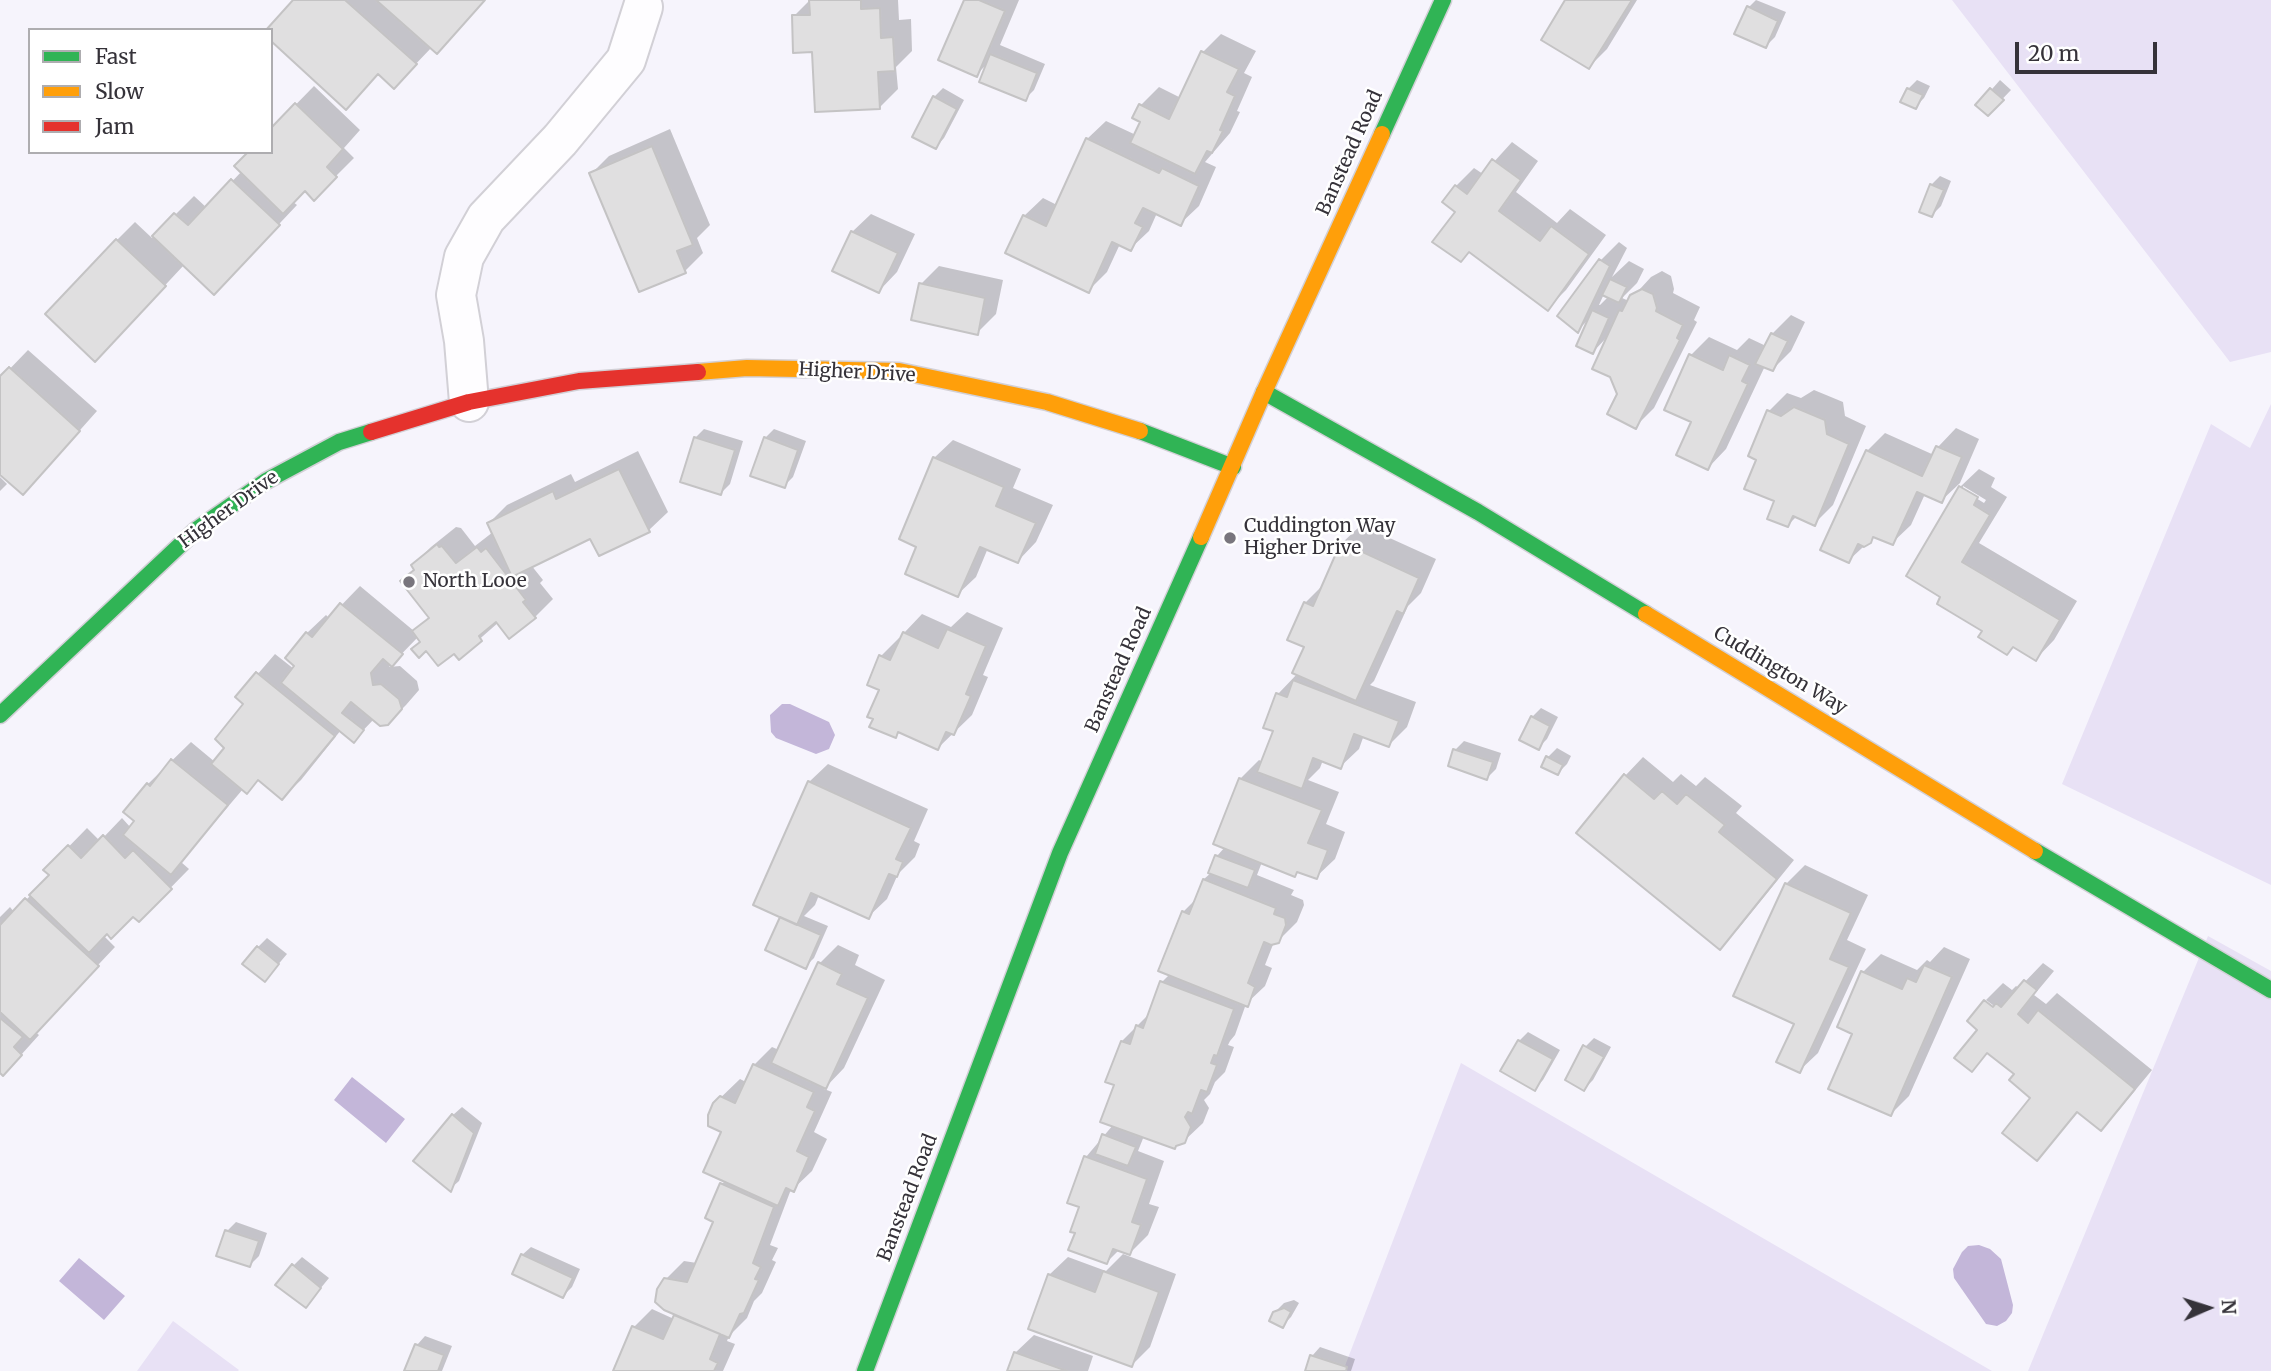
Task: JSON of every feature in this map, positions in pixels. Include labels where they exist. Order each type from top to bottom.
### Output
[{"type":"street","name":"Banstead Road","points":[[865,1371],[1060,853],[1264,392],[1443,0]]},
{"type":"street","points":[[469,402],[464,341],[456,295],[464,257],[486,218],[560,140],[626,60],[643,7]]},
{"type":"street","name":"Higher Drive","points":[[0,715],[196,530],[266,481],[339,442],[469,402],[579,381],[747,368],[899,371],[1047,402],[1126,426],[1233,467]]},
{"type":"street","name":"Cuddington Way","points":[[1264,392],[1478,512],[1979,818],[2271,990]]},
{"type":"shaded area","points":[[1952,0],[2271,0],[2271,352],[2230,362]]},
{"type":"shaded area","points":[[2271,404],[2271,885],[2062,784],[2211,424],[2250,448]]},
{"type":"shaded area","points":[[782,704],[790,704],[829,722],[835,735],[829,749],[816,754],[776,738],[771,732],[770,715]]},
{"type":"shaded area","points":[[2208,936],[2271,971],[2271,1371],[2028,1371]]},
{"type":"shaded area","points":[[1461,1063],[1992,1371],[1343,1371]]},
{"type":"shaded area","points":[[352,1077],[405,1119],[386,1143],[334,1100]]},
{"type":"shaded area","points":[[1979,1245],[1990,1249],[2001,1259],[2013,1305],[2012,1313],[2006,1321],[1997,1326],[1986,1324],[1954,1278],[1953,1269],[1962,1252],[1968,1246]]},
{"type":"shaded area","points":[[79,1258],[125,1296],[104,1320],[59,1281]]},
{"type":"shaded area","points":[[173,1321],[239,1370],[137,1371]]},
{"type":"building","points":[[293,0],[345,0],[417,64],[394,89],[378,74],[346,110],[273,43],[273,28],[268,28]]},
{"type":"building","points":[[376,0],[485,0],[437,54]]},
{"type":"building","points":[[809,0],[861,0],[861,9],[880,8],[881,38],[893,37],[895,71],[878,72],[880,109],[815,112],[812,52],[793,53],[792,15],[810,15]]},
{"type":"building","points":[[964,0],[979,0],[1005,11],[977,77],[938,60]]},
{"type":"building","points":[[1565,0],[1632,0],[1589,69],[1541,40]]},
{"type":"building","points":[[1747,6],[1778,21],[1766,48],[1734,34]]},
{"type":"building","points":[[1201,51],[1239,69],[1227,92],[1235,96],[1220,130],[1223,131],[1212,153],[1207,151],[1195,174],[1130,143],[1140,122],[1132,118],[1139,104],[1169,119]]},
{"type":"building","points":[[990,54],[1037,73],[1026,101],[979,82]]},
{"type":"building","points":[[1907,88],[1923,95],[1916,109],[1900,102]]},
{"type":"building","points":[[1990,88],[2004,100],[1988,116],[1975,105]]},
{"type":"building","points":[[933,96],[957,109],[936,149],[912,137]]},
{"type":"building","points":[[295,103],[343,149],[327,167],[337,177],[314,201],[305,191],[283,214],[234,166],[246,154],[273,154],[273,126]]},
{"type":"building","points":[[1086,138],[1159,173],[1162,168],[1199,186],[1181,226],[1143,208],[1135,223],[1143,227],[1131,251],[1112,242],[1089,293],[1005,253],[1023,215],[1046,226]]},
{"type":"building","points":[[652,146],[693,245],[677,251],[686,273],[639,292],[589,173]]},
{"type":"building","points":[[1492,159],[1521,180],[1499,211],[1540,241],[1551,226],[1589,254],[1548,311],[1469,252],[1461,262],[1432,242],[1455,212],[1442,202],[1455,185],[1467,194]]},
{"type":"building","points":[[231,179],[280,225],[214,295],[152,236],[174,213],[188,225]]},
{"type":"building","points":[[1930,184],[1944,190],[1932,217],[1919,212]]},
{"type":"building","points":[[851,231],[898,253],[879,293],[832,271]]},
{"type":"building","points":[[116,239],[166,286],[95,362],[45,314]]},
{"type":"building","points":[[1599,259],[1610,266],[1578,333],[1557,316]]},
{"type":"building","points":[[1610,279],[1627,287],[1619,303],[1602,295]]},
{"type":"building","points":[[919,283],[985,298],[978,335],[911,320]]},
{"type":"building","points":[[1642,289],[1653,294],[1656,311],[1683,325],[1677,338],[1680,340],[1636,429],[1607,414],[1617,394],[1610,377],[1592,369],[1619,310],[1622,311],[1630,295]]},
{"type":"building","points":[[1592,310],[1609,318],[1593,354],[1576,346]]},
{"type":"building","points":[[1771,333],[1788,341],[1773,371],[1755,364]]},
{"type":"building","points":[[1689,354],[1723,370],[1729,355],[1750,365],[1742,381],[1748,384],[1708,470],[1676,455],[1691,422],[1664,410]]},
{"type":"building","points":[[9,367],[80,431],[23,495],[0,475],[0,376]]},
{"type":"building","points":[[1794,407],[1825,420],[1827,434],[1849,444],[1815,526],[1793,516],[1788,527],[1767,519],[1774,501],[1744,489],[1756,460],[1748,456],[1767,410],[1781,416]]},
{"type":"building","points":[[694,437],[735,450],[721,495],[680,482]]},
{"type":"building","points":[[764,437],[798,450],[785,488],[750,476]]},
{"type":"building","points":[[1936,446],[1962,457],[1942,503],[1917,492],[1893,545],[1873,537],[1871,543],[1864,547],[1858,544],[1849,563],[1820,550],[1866,450],[1922,476]]},
{"type":"building","points":[[933,457],[1004,487],[996,506],[1036,523],[1018,563],[980,547],[958,597],[905,574],[916,547],[899,539]]},
{"type":"building","points":[[619,469],[650,532],[599,556],[590,539],[512,577],[487,523],[553,491],[556,499]]},
{"type":"building","points":[[1959,486],[1978,497],[1974,505],[1990,515],[1962,562],[2060,620],[2036,661],[2013,647],[2007,655],[1978,637],[1982,631],[1937,604],[1940,597],[1906,576]]},
{"type":"building","points":[[1341,542],[1419,578],[1403,614],[1397,611],[1356,701],[1292,673],[1304,647],[1287,640],[1304,602],[1313,606]]},
{"type":"building","points":[[437,544],[442,546],[456,563],[477,547],[481,552],[486,548],[526,600],[523,602],[536,618],[509,639],[496,622],[479,636],[482,641],[459,660],[454,654],[438,666],[426,651],[419,658],[411,649],[420,642],[412,631],[429,618],[400,581],[414,570],[411,565]]},
{"type":"building","points":[[340,603],[403,654],[392,667],[383,659],[371,673],[373,685],[381,684],[399,699],[402,709],[388,725],[380,726],[351,702],[342,713],[364,730],[354,743],[281,683],[294,666],[285,658],[306,632],[312,637]]},
{"type":"building","points":[[947,629],[986,646],[966,694],[971,696],[954,735],[946,732],[938,750],[898,732],[896,738],[869,727],[873,719],[867,717],[879,690],[867,685],[879,655],[890,660],[903,632],[938,648]]},
{"type":"building","points":[[256,672],[335,736],[282,800],[258,780],[247,794],[211,764],[224,748],[215,739],[243,704],[235,697]]},
{"type":"building","points":[[1293,680],[1399,721],[1389,747],[1354,734],[1341,769],[1313,758],[1302,789],[1257,772],[1273,731],[1263,728],[1276,693],[1287,697]]},
{"type":"building","points":[[1531,716],[1550,726],[1539,750],[1519,740]]},
{"type":"building","points":[[1453,749],[1493,762],[1487,780],[1448,766]]},
{"type":"building","points":[[1546,756],[1563,765],[1558,775],[1541,767]]},
{"type":"building","points":[[171,759],[228,805],[171,875],[123,835],[134,821],[123,812],[147,783],[150,786]]},
{"type":"building","points":[[1624,774],[1654,799],[1662,791],[1677,804],[1686,794],[1725,825],[1719,832],[1777,879],[1720,950],[1576,833]]},
{"type":"building","points":[[1239,778],[1322,810],[1308,843],[1328,850],[1317,879],[1297,872],[1295,877],[1213,844]]},
{"type":"building","points":[[808,781],[911,828],[896,859],[903,862],[897,877],[889,874],[869,919],[811,893],[797,925],[753,905]]},
{"type":"building","points":[[103,835],[125,858],[133,850],[172,889],[139,922],[133,917],[111,939],[107,934],[89,953],[29,895],[49,875],[43,870],[68,845],[81,858]]},
{"type":"building","points":[[1215,855],[1255,870],[1248,888],[1208,873]]},
{"type":"building","points":[[1203,879],[1276,908],[1274,914],[1285,918],[1286,925],[1279,943],[1271,945],[1264,942],[1248,983],[1255,987],[1248,1007],[1158,971],[1182,911],[1189,914]]},
{"type":"building","points":[[1785,883],[1851,913],[1830,959],[1849,967],[1800,1073],[1776,1062],[1794,1024],[1733,996]]},
{"type":"building","points":[[25,898],[99,966],[30,1040],[0,1012],[0,925]]},
{"type":"building","points":[[780,917],[821,935],[806,969],[765,950]]},
{"type":"building","points":[[257,946],[279,964],[265,982],[242,964]]},
{"type":"building","points":[[818,962],[842,974],[837,984],[868,998],[826,1089],[771,1063]]},
{"type":"building","points":[[1924,965],[1952,977],[1891,1116],[1828,1089],[1852,1034],[1837,1027],[1861,971],[1902,989],[1907,978],[1916,982]]},
{"type":"building","points":[[2024,980],[2037,990],[2018,1014],[2028,1023],[2038,1010],[2135,1089],[2101,1131],[2077,1112],[2037,1161],[2002,1133],[2030,1098],[2009,1080],[2014,1074],[1987,1053],[1972,1072],[1954,1058],[1977,1030],[1967,1021],[1984,1000],[1993,1007],[1996,1003],[2001,1007]]},
{"type":"building","points":[[1160,981],[1234,1009],[1217,1056],[1214,1055],[1211,1063],[1217,1065],[1207,1092],[1201,1090],[1192,1114],[1188,1112],[1185,1117],[1191,1127],[1185,1143],[1175,1149],[1100,1122],[1114,1085],[1105,1082],[1121,1041],[1130,1044],[1136,1025],[1143,1028]]},
{"type":"building","points":[[0,1018],[23,1037],[14,1047],[22,1055],[3,1076],[0,1073]]},
{"type":"building","points":[[1518,1040],[1553,1059],[1535,1091],[1500,1071]]},
{"type":"building","points":[[1583,1045],[1604,1057],[1584,1091],[1565,1080]]},
{"type":"building","points":[[753,1064],[814,1092],[807,1107],[815,1111],[797,1151],[809,1157],[794,1192],[786,1188],[778,1206],[703,1172],[721,1132],[708,1126],[708,1115],[713,1103],[720,1096],[735,1103]]},
{"type":"building","points":[[452,1114],[474,1133],[451,1192],[413,1161]]},
{"type":"building","points":[[1102,1134],[1136,1147],[1128,1166],[1095,1154]]},
{"type":"building","points":[[1084,1156],[1147,1179],[1132,1222],[1141,1225],[1130,1255],[1113,1249],[1107,1264],[1068,1250],[1075,1233],[1070,1232],[1079,1207],[1067,1203]]},
{"type":"building","points":[[720,1183],[774,1207],[753,1263],[761,1267],[755,1279],[759,1280],[729,1338],[664,1310],[655,1302],[657,1289],[664,1278],[687,1282],[713,1222],[705,1218]]},
{"type":"building","points":[[225,1230],[259,1241],[250,1267],[216,1256]]},
{"type":"building","points":[[521,1254],[573,1278],[563,1298],[512,1274]]},
{"type":"building","points":[[292,1264],[321,1288],[306,1308],[275,1285]]},
{"type":"building","points":[[1103,1271],[1159,1292],[1132,1367],[1028,1329],[1048,1274],[1095,1292]]},
{"type":"building","points":[[1284,1308],[1291,1312],[1283,1328],[1269,1321],[1273,1312]]},
{"type":"building","points":[[674,1315],[720,1334],[710,1359],[718,1363],[714,1371],[613,1371],[632,1326],[663,1339]]},
{"type":"building","points":[[415,1344],[444,1355],[438,1371],[404,1371]]},
{"type":"building","points":[[1014,1352],[1067,1371],[1007,1371]]},
{"type":"building","points":[[1310,1355],[1347,1367],[1346,1371],[1305,1371]]},
{"type":"traffic: fast","points":[[1382,134],[1443,0]]},
{"type":"traffic: fast","points":[[1264,392],[1478,512],[1646,614]]},
{"type":"traffic: fast","points":[[1140,431],[1233,467]]},
{"type":"traffic: fast","points":[[0,715],[196,530],[266,481],[339,442],[371,432]]},
{"type":"traffic: fast","points":[[865,1371],[1060,853],[1201,537]]},
{"type":"traffic: fast","points":[[2035,851],[2271,990]]},
{"type":"traffic: slow","points":[[1201,537],[1382,134]]},
{"type":"traffic: slow","points":[[698,372],[747,368],[899,371],[1047,402],[1140,431]]},
{"type":"traffic: slow","points":[[1646,614],[2035,851]]},
{"type":"traffic: jam","points":[[371,432],[469,402],[579,381],[698,372]]},
{"type":"place","name":"Cuddington Way Higher Drive","points":[[1230,538]]},
{"type":"place","name":"North Looe","points":[[409,582]]}]
